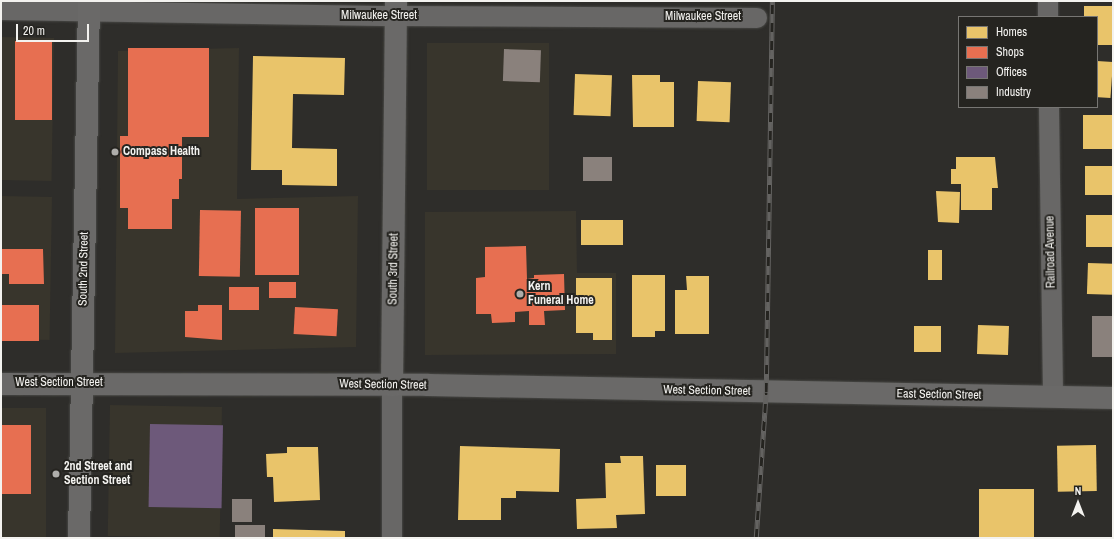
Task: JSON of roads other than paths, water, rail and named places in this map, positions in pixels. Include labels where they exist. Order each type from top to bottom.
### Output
[{"type":"street","points":[[1048,1],[1048,16]]},
{"type":"street","name":"Milwaukee Street","points":[[1,10],[89,6],[396,9],[757,18]]},
{"type":"street","name":"South 2nd Street","points":[[79,538],[89,6]]},
{"type":"street","name":"South 3rd Street","points":[[392,538],[396,9]]},
{"type":"street","name":"Railroad Avenue","points":[[1049,108],[1053,397]]},
{"type":"street","name":"West Section Street","points":[[1,384],[81,383],[392,385],[766,392]]},
{"type":"street","name":"East Section Street","points":[[766,392],[1113,398]]},
{"type":"railway","points":[[756,538],[766,392],[772,1]]},
{"type":"place","name":"Compass Health","points":[[115,152]]},
{"type":"place","name":"Kern Funeral Home","points":[[520,294]]},
{"type":"place","name":"2nd Street and Section Street","points":[[56,474]]}]
